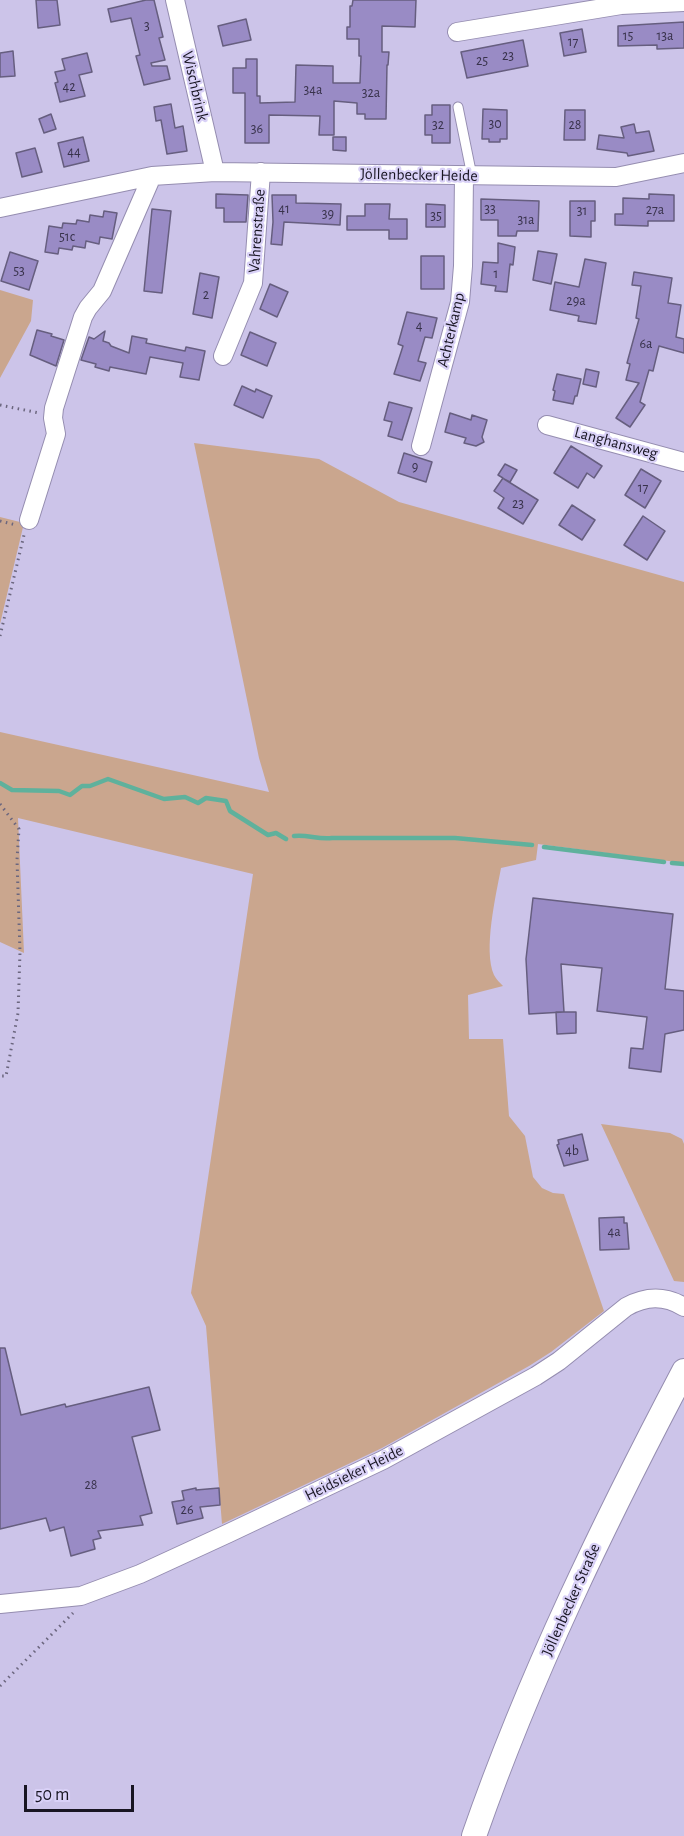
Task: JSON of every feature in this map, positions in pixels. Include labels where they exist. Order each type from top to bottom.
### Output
[{"type":"main road","name":"Jöllenbecker Straße","points":[[474,1836],[520,1716],[586,1567],[684,1371]]},
{"type":"street","name":"Wischbrink","points":[[175,0],[215,172]]},
{"type":"street","points":[[457,32],[621,4],[684,2]]},
{"type":"street","name":"Jöllenbecker Heide","points":[[0,208],[152,176],[261,172],[616,177],[684,163]]},
{"type":"street","name":"Vahrenstraße","points":[[223,356],[253,283],[261,172]]},
{"type":"street","points":[[29,520],[56,434],[53,416],[83,317],[102,291],[152,176]]},
{"type":"street","name":"Achterkamp","points":[[421,446],[460,302],[468,176]]},
{"type":"street","name":"Langhansweg","points":[[547,425],[684,462]]},
{"type":"street","name":"Heidsieker Heide","points":[[0,1604],[81,1596],[140,1574],[383,1460],[560,1361],[636,1302],[649,1298],[664,1298],[684,1306]]},
{"type":"lane","points":[[458,107],[468,176]]},
{"type":"path","points":[[0,405],[53,416]]},
{"type":"path","points":[[0,636],[29,520]]},
{"type":"path","points":[[0,804],[20,829],[17,860],[20,952],[18,1013],[6,1076],[0,1076]]},
{"type":"path","points":[[0,1686],[74,1612],[81,1596]]},
{"type":"shaded area","points":[[0,290],[33,300],[31,321],[0,378]]},
{"type":"shaded area","points":[[194,443],[319,459],[399,502],[684,582],[684,863],[538,844],[536,860],[501,868],[490,937],[490,952],[494,975],[503,986],[468,995],[469,1039],[503,1039],[509,1116],[525,1136],[533,1177],[542,1188],[553,1193],[564,1194],[604,1311],[529,1366],[382,1448],[222,1524],[206,1326],[191,1293],[253,874],[18,818],[24,953],[0,942],[0,732],[269,792],[259,758]]},
{"type":"shaded area","points":[[0,517],[24,523],[0,624]]},
{"type":"shaded area","points":[[601,1124],[670,1133],[682,1139],[684,1144],[684,1282],[674,1281]]},
{"type":"building","points":[[36,0],[57,0],[60,25],[38,28]]},
{"type":"building","points":[[154,0],[163,37],[159,38],[165,60],[151,63],[152,66],[167,66],[170,79],[144,85],[136,56],[140,55],[131,18],[111,22],[108,9]]},
{"type":"building","points":[[353,0],[416,0],[415,27],[382,26],[382,52],[389,52],[386,119],[365,119],[365,114],[357,114],[357,103],[334,101],[334,135],[319,135],[320,116],[269,115],[269,143],[245,143],[245,93],[233,93],[233,68],[246,68],[246,59],[257,59],[257,96],[260,96],[260,103],[295,102],[296,65],[333,66],[333,83],[360,83],[359,39],[347,39],[347,27],[350,27],[350,6]]},
{"type":"building","points":[[246,19],[251,40],[223,46],[218,26]]},
{"type":"building","points":[[684,22],[684,48],[657,49],[657,45],[618,46],[618,26]]},
{"type":"building","points":[[582,29],[586,52],[564,56],[560,33]]},
{"type":"building","points":[[523,40],[528,66],[467,78],[461,52]]},
{"type":"building","points":[[13,51],[15,76],[0,77],[0,53]]},
{"type":"building","points":[[87,53],[92,72],[79,75],[85,96],[60,102],[55,83],[58,82],[55,72],[65,70],[62,59]]},
{"type":"building","points":[[171,104],[175,128],[183,126],[187,151],[167,154],[161,120],[156,121],[154,107]]},
{"type":"building","points":[[432,105],[450,105],[450,143],[432,143],[432,135],[425,135],[425,115],[432,115]]},
{"type":"building","points":[[483,109],[507,110],[507,139],[500,139],[500,142],[489,142],[489,139],[482,139]]},
{"type":"building","points":[[565,110],[585,110],[585,140],[564,140]]},
{"type":"building","points":[[51,114],[56,129],[44,133],[39,119]]},
{"type":"building","points":[[634,124],[636,133],[649,131],[654,151],[628,156],[627,153],[597,149],[599,135],[624,138],[621,127]]},
{"type":"building","points":[[83,137],[89,161],[64,167],[58,143]]},
{"type":"building","points":[[333,137],[346,137],[346,151],[333,150]]},
{"type":"building","points":[[35,148],[42,172],[22,177],[16,153]]},
{"type":"building","points":[[216,194],[248,195],[246,222],[224,222],[224,208],[216,208]]},
{"type":"building","points":[[649,194],[674,195],[674,221],[648,221],[648,226],[615,225],[615,214],[623,214],[623,198],[649,199]]},
{"type":"building","points":[[272,195],[296,195],[296,203],[341,204],[340,225],[284,222],[282,245],[271,244]]},
{"type":"building","points":[[481,199],[539,201],[538,231],[517,231],[516,236],[498,236],[498,220],[481,220]]},
{"type":"building","points":[[570,201],[595,201],[595,221],[591,221],[591,237],[570,236]]},
{"type":"building","points":[[365,204],[390,204],[389,219],[407,219],[407,239],[389,239],[389,230],[347,230],[347,216],[365,216]]},
{"type":"building","points":[[426,204],[445,205],[445,227],[426,227]]},
{"type":"building","points":[[152,209],[171,211],[162,293],[144,291]]},
{"type":"building","points":[[104,211],[117,213],[112,239],[100,237],[99,244],[86,241],[85,248],[73,246],[72,250],[59,248],[58,254],[45,252],[49,226],[62,228],[63,223],[76,224],[77,220],[89,222],[90,215],[103,217]]},
{"type":"building","points":[[498,243],[515,247],[513,265],[510,264],[507,292],[495,291],[496,286],[481,284],[483,262],[498,263]]},
{"type":"building","points":[[538,251],[557,254],[551,284],[533,280]]},
{"type":"building","points":[[10,252],[38,261],[29,290],[1,281]]},
{"type":"building","points":[[421,256],[444,256],[444,289],[421,289]]},
{"type":"building","points":[[585,259],[606,263],[596,324],[578,321],[579,316],[550,310],[555,282],[579,287]]},
{"type":"building","points":[[634,272],[672,278],[668,303],[681,305],[676,337],[684,339],[684,353],[659,346],[653,371],[649,370],[640,402],[645,405],[630,427],[616,418],[639,383],[626,380],[630,364],[627,363],[639,319],[636,318],[641,286],[632,285]]},
{"type":"building","points":[[200,273],[219,277],[212,318],[193,314]]},
{"type":"building","points":[[270,284],[288,292],[277,317],[260,309]]},
{"type":"building","points":[[407,312],[437,318],[432,338],[425,337],[418,361],[426,363],[420,381],[394,374],[403,346],[398,344]]},
{"type":"building","points":[[37,330],[64,340],[56,366],[30,355]]},
{"type":"building","points":[[105,331],[103,341],[129,353],[132,336],[147,339],[146,343],[185,351],[186,347],[205,351],[199,380],[180,377],[183,363],[150,357],[146,374],[110,367],[109,371],[81,360],[89,337],[94,339]]},
{"type":"building","points":[[250,332],[276,343],[267,366],[241,355]]},
{"type":"building","points":[[586,369],[599,372],[596,387],[583,384]]},
{"type":"building","points":[[557,374],[581,379],[573,404],[553,400]]},
{"type":"building","points":[[242,386],[272,396],[263,418],[234,405]]},
{"type":"building","points":[[389,402],[412,408],[402,440],[388,436],[392,422],[384,420]]},
{"type":"building","points":[[450,413],[471,420],[472,415],[487,420],[482,437],[484,442],[476,446],[464,443],[466,438],[445,432]]},
{"type":"building","points":[[571,446],[602,466],[594,478],[587,473],[578,488],[554,473]]},
{"type":"building","points":[[404,453],[432,462],[426,482],[398,473]]},
{"type":"building","points":[[505,464],[517,470],[510,482],[504,479],[538,500],[523,524],[498,508],[504,498],[494,491],[503,478],[498,475]]},
{"type":"building","points":[[641,469],[661,481],[645,508],[625,495]]},
{"type":"building","points":[[572,505],[595,520],[582,540],[559,525]]},
{"type":"building","points":[[643,516],[665,531],[647,560],[624,545]]},
{"type":"building","points":[[533,898],[673,914],[665,989],[684,991],[684,1030],[665,1034],[661,1072],[629,1068],[631,1048],[643,1049],[647,1017],[597,1011],[602,968],[561,964],[564,1012],[529,1014],[526,959]]},
{"type":"building","points":[[556,1012],[576,1012],[576,1033],[557,1034]]},
{"type":"building","points":[[582,1134],[588,1160],[564,1166],[557,1145],[558,1140]]},
{"type":"building","points":[[624,1217],[624,1223],[627,1223],[629,1249],[600,1250],[599,1218]]},
{"type":"building","points":[[0,1348],[5,1348],[21,1415],[65,1404],[66,1407],[149,1387],[160,1430],[132,1437],[152,1513],[140,1516],[143,1525],[98,1531],[101,1538],[93,1540],[95,1549],[71,1556],[64,1527],[50,1531],[46,1518],[0,1529]]},
{"type":"building","points":[[196,1488],[196,1490],[219,1488],[220,1505],[200,1507],[203,1518],[177,1524],[172,1502],[184,1500],[182,1491]]},
{"type":"waterway","points":[[0,783],[12,790],[59,791],[70,795],[82,786],[90,786],[108,779],[164,799],[185,797],[198,803],[206,798],[226,801],[230,811],[268,835],[276,833],[286,839]]},
{"type":"waterway","points":[[294,836],[455,838],[532,845]]},
{"type":"waterway","points":[[544,847],[664,862]]},
{"type":"waterway","points":[[672,863],[684,864]]}]
